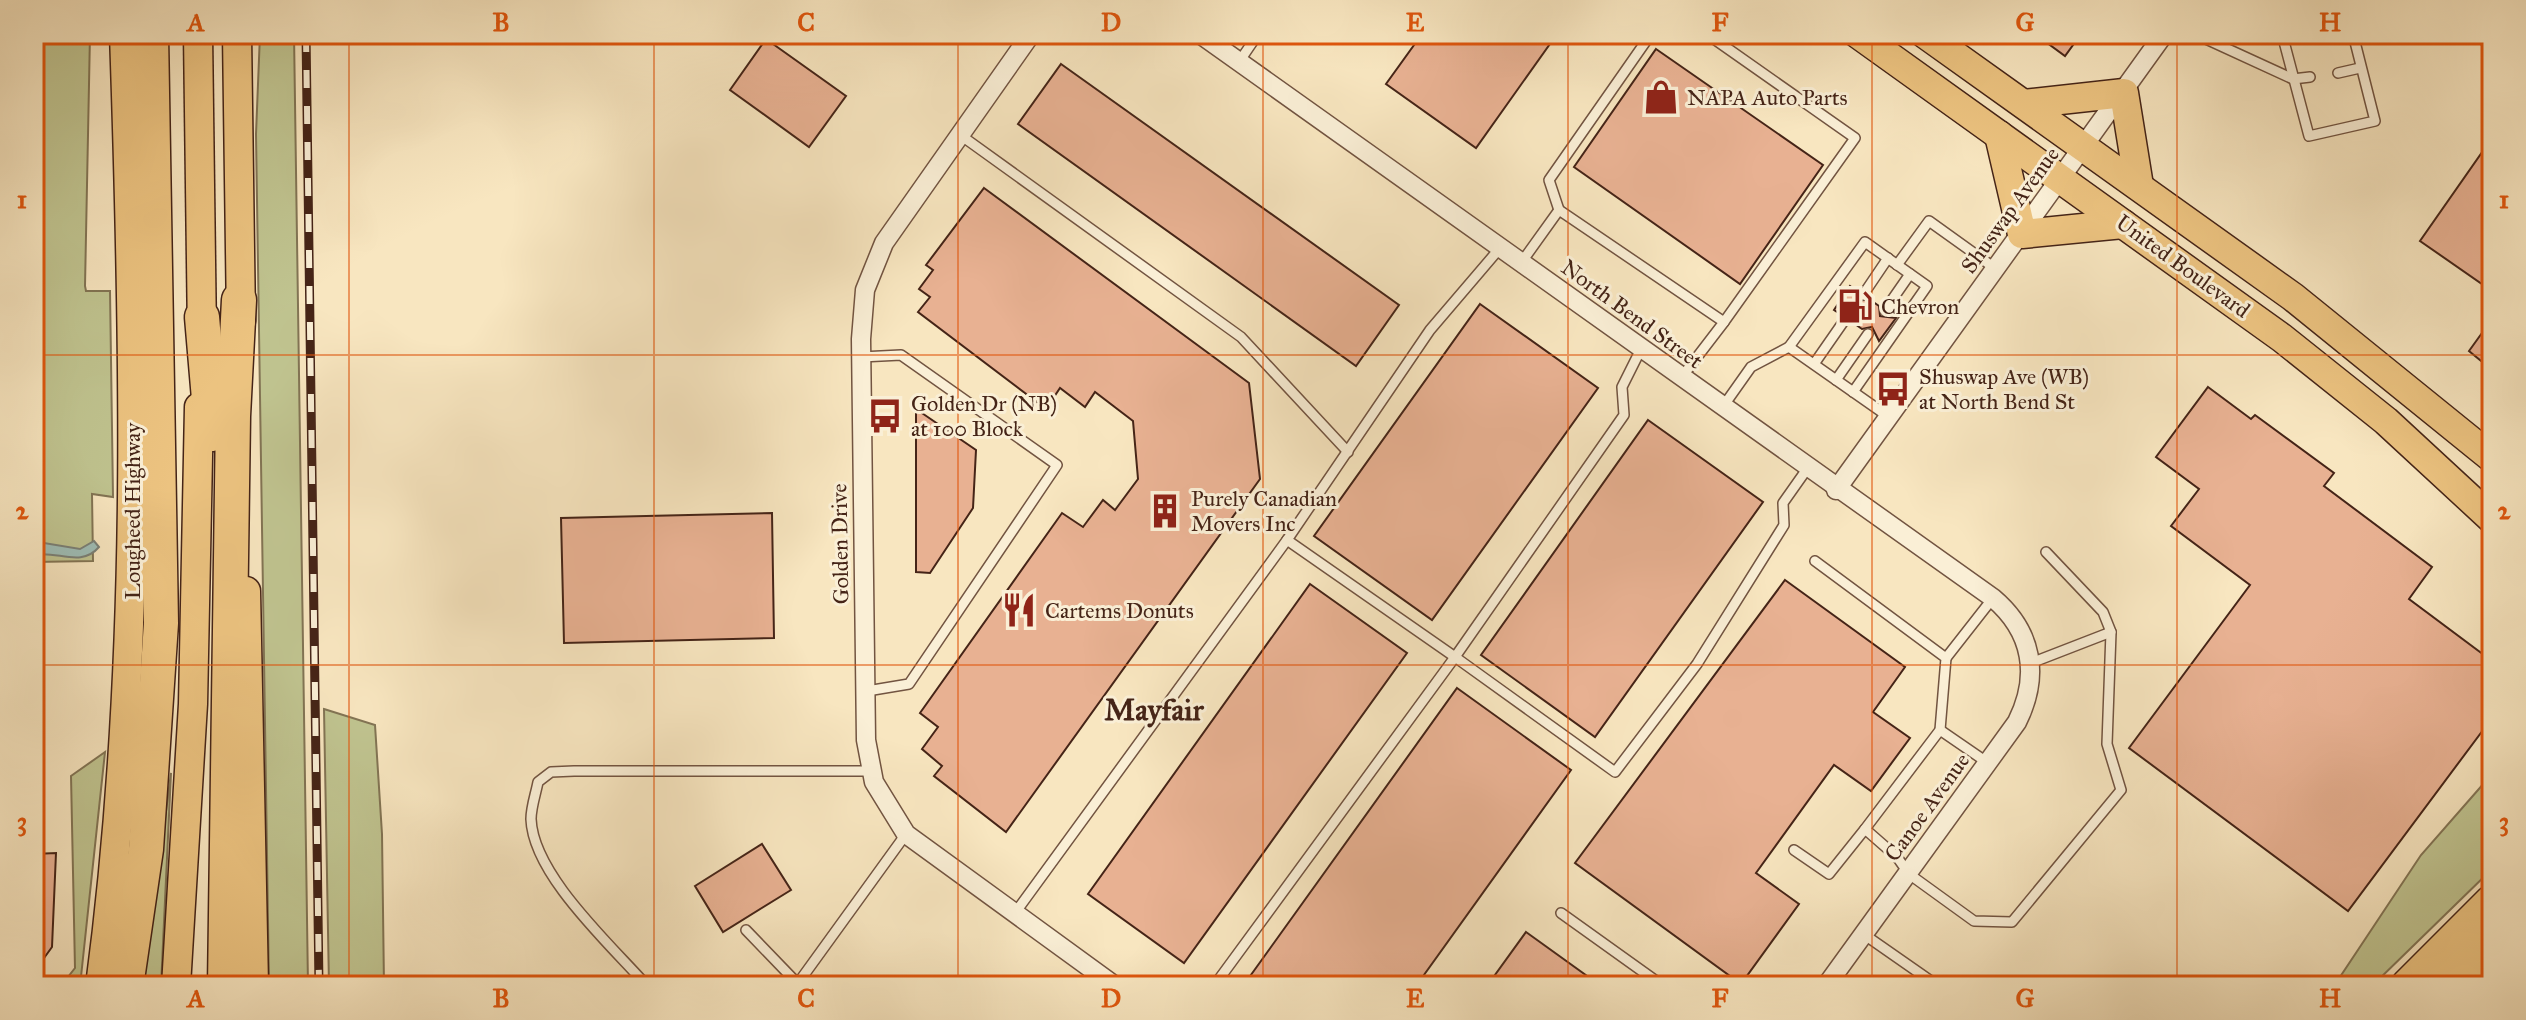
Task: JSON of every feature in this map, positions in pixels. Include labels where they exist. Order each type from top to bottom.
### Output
[{"type":"highway","points":[[126,986],[146,849],[161,623],[151,34]]},
{"type":"highway","points":[[225,986],[233,402],[239,300]]},
{"type":"highway","points":[[202,317],[214,479],[214,986]]},
{"type":"highway","points":[[2408,986],[2492,902]]},
{"type":"highway","points":[[2454,986],[2492,944]]},
{"type":"main road","name":"Lougheed Highway","points":[[100,986],[117,842],[132,605],[132,368],[124,34]]},
{"type":"main road","points":[[176,986],[193,704],[202,317],[198,34]]},
{"type":"main road","name":"United Boulevard","points":[[1858,34],[2062,179],[2328,375],[2386,421],[2492,519]]},
{"type":"main road","name":"United Boulevard","points":[[1925,34],[2293,297],[2492,458]]},
{"type":"main road","points":[[237,47],[239,300],[245,386],[254,986]]},
{"type":"main road","points":[[2024,104],[2124,93],[2139,186]]},
{"type":"main road","points":[[1999,135],[2022,234],[2123,224]]},
{"type":"street","name":"Golden Drive","points":[[1031,34],[895,225],[875,260],[863,306],[866,740],[870,771],[882,799],[906,834],[1015,913],[1088,978],[1115,986]]},
{"type":"street","name":"North Bend Street","points":[[1200,34],[1836,490],[1993,598],[2014,619],[2026,642]]},
{"type":"street","name":"Shuswap Avenue","points":[[1836,490],[2164,34]]},
{"type":"street","points":[[2483,34],[2492,41]]},
{"type":"street","name":"Canoe Avenue","points":[[1826,986],[1862,933],[1909,874],[2024,708],[2030,690],[2031,663],[2026,642]]},
{"type":"lane","points":[[1239,62],[1258,34]]},
{"type":"lane","points":[[1651,34],[1549,180],[1559,210],[1724,322]]},
{"type":"lane","points":[[1681,378],[1855,138],[1707,34]]},
{"type":"lane","points":[[2195,34],[2293,79],[2310,77]]},
{"type":"lane","points":[[2282,34],[2309,136],[2375,121],[2360,68],[2356,35]]},
{"type":"lane","points":[[2338,73],[2360,68]]},
{"type":"lane","points":[[959,134],[1241,337],[1348,452]]},
{"type":"lane","points":[[1521,263],[1559,210]]},
{"type":"lane","points":[[1863,295],[1929,221],[1997,269]]},
{"type":"lane","points":[[1722,408],[1751,367],[1789,347],[1865,242],[1927,286],[1853,392]]},
{"type":"lane","points":[[1015,913],[1287,540],[1430,330],[1500,248]]},
{"type":"lane","points":[[1885,310],[1910,274]]},
{"type":"lane","points":[[1814,364],[1846,318]]},
{"type":"lane","points":[[1836,380],[1868,334]]},
{"type":"lane","points":[[1789,347],[1889,417]]},
{"type":"lane","points":[[1214,986],[1455,657],[1624,415],[1622,387],[1641,349]]},
{"type":"lane","points":[[861,357],[901,355],[1057,465],[909,684],[867,691]]},
{"type":"lane","points":[[1287,540],[1615,772],[1697,664],[1784,525],[1783,503],[1807,469]]},
{"type":"lane","points":[[1865,829],[1897,857],[1909,874],[1974,921],[2012,922],[2121,790],[2107,744],[2111,632],[2103,612],[2046,552]]},
{"type":"lane","points":[[1815,561],[1946,658]]},
{"type":"lane","points":[[1794,850],[1829,874],[1865,829],[1940,730],[1946,658],[1993,598]]},
{"type":"lane","points":[[2031,663],[2111,632]]},
{"type":"lane","points":[[1940,730],[1988,763]]},
{"type":"lane","points":[[647,986],[563,891],[540,852],[531,819],[538,782],[551,772],[574,771],[870,771]]},
{"type":"lane","points":[[746,930],[797,985],[906,834]]},
{"type":"lane","points":[[1561,913],[1663,986]]},
{"type":"lane","points":[[1862,933],[1938,986]]},
{"type":"green space","points":[[34,34],[90,34],[85,286],[86,291],[110,291],[113,497],[92,494],[93,561],[34,562]]},
{"type":"green space","points":[[260,34],[294,34],[308,986],[269,986],[256,134]]},
{"type":"green space","points":[[324,709],[375,725],[382,834],[384,986],[329,986]]},
{"type":"green space","points":[[105,752],[80,986],[61,986],[75,968],[71,776]]},
{"type":"green space","points":[[171,773],[161,986],[143,986]]},
{"type":"green space","points":[[2492,774],[2492,869],[2372,986],[2334,986],[2421,855]]},
{"type":"water","points":[[94,541],[99,547],[84,556],[34,555],[34,543],[38,542],[80,549]]},
{"type":"building","points":[[1422,34],[1557,34],[1476,148],[1386,84]]},
{"type":"building","points":[[2035,34],[2081,34],[2065,56]]},
{"type":"building","points":[[766,39],[846,96],[809,147],[730,90]]},
{"type":"building","points":[[1656,49],[1823,165],[1740,284],[1574,167]]},
{"type":"building","points":[[1061,64],[1399,305],[1356,366],[1018,124]]},
{"type":"building","points":[[2492,138],[2492,291],[2420,241]]},
{"type":"building","name":"Purely Canadian Movers Inc","points":[[984,188],[1249,383],[1260,479],[1006,832],[934,776],[942,766],[922,749],[938,727],[920,713],[1062,513],[1083,527],[1103,500],[1115,510],[1138,479],[1133,421],[1095,392],[1085,407],[1060,388],[1046,409],[918,312],[930,297],[919,289],[933,270],[926,265]]},
{"type":"building","points":[[1850,286],[1857,291],[1858,301],[1869,299],[1879,306],[1880,316],[1896,318],[1879,341],[1872,327],[1862,329],[1852,322],[1850,311],[1840,314],[1834,310]]},
{"type":"building","points":[[1480,304],[1598,388],[1432,620],[1314,536]]},
{"type":"building","points":[[2492,319],[2492,370],[2469,351]]},
{"type":"building","points":[[2208,387],[2251,419],[2255,415],[2334,473],[2324,486],[2432,567],[2409,599],[2492,661],[2492,718],[2348,911],[2129,748],[2250,585],[2171,526],[2199,489],[2156,457]]},
{"type":"building","points":[[916,409],[976,450],[973,508],[930,573],[916,572]]},
{"type":"building","points":[[1648,420],[1763,502],[1595,737],[1481,655]]},
{"type":"building","points":[[772,513],[774,638],[564,643],[561,518]]},
{"type":"building","points":[[1785,580],[1905,667],[1873,712],[1910,738],[1871,791],[1834,765],[1756,873],[1799,904],[1741,984],[1575,863]]},
{"type":"building","points":[[1310,584],[1407,653],[1184,963],[1088,894]]},
{"type":"building","points":[[1457,688],[1571,770],[1416,986],[1243,986]]},
{"type":"building","points":[[762,844],[791,890],[723,932],[695,886]]},
{"type":"building","points":[[56,853],[52,947],[34,972],[34,854]]},
{"type":"building","points":[[1526,932],[1601,986],[1487,986]]},
{"type":"railway","points":[[306,34],[319,986]]},
{"type":"place","name":"NAPA Auto Parts","points":[[1661,97]]},
{"type":"place","name":"Chevron","points":[[1855,306]]},
{"type":"place","name":"Shuswap Ave (WB) at North Bend St","points":[[1893,389]]},
{"type":"place","name":"Golden Dr (NB) at 100 Block","points":[[885,416]]},
{"type":"place","name":"Purely Canadian Movers Inc","points":[[1165,511]]},
{"type":"place","name":"Cartems Donuts","points":[[1019,610]]},
{"type":"district","name":"Mayfair","points":[[1154,710]]}]
